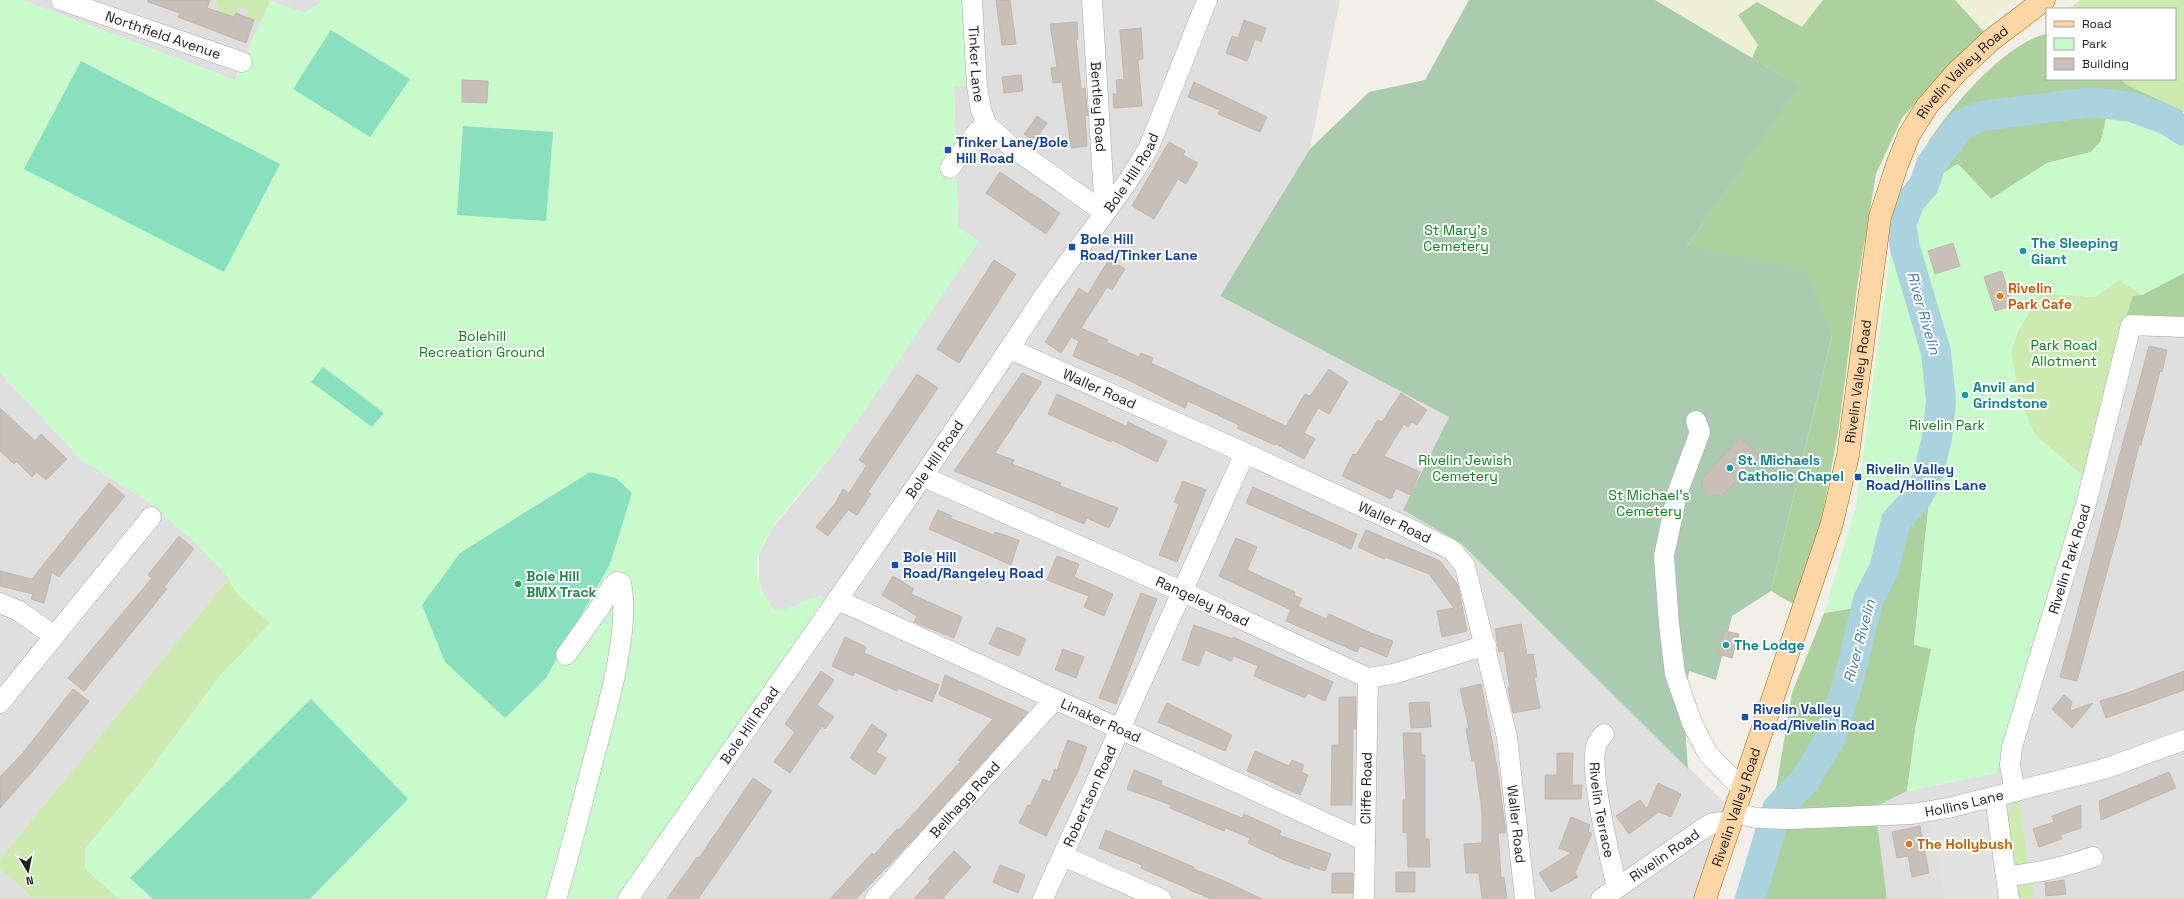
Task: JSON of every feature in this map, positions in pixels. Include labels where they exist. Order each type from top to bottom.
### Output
[{"type":"main road","name":"Rivelin Valley Road","points":[[1706,899],[1741,817],[1743,790],[1832,523],[1848,455],[1880,217],[1897,165],[1909,135],[1927,106],[1956,73],[1990,41],[2044,0]]},
{"type":"street","name":"Northfield Avenue","points":[[61,0],[242,62]]},
{"type":"street","name":"Tinker Lane","points":[[972,0],[977,86],[980,110],[987,125],[1012,148],[1105,213]]},
{"type":"street","name":"Bentley Road","points":[[1092,0],[1105,213]]},
{"type":"street","name":"Bole Hill Road","points":[[628,899],[924,477],[1047,291],[1105,213],[1149,147],[1207,0]]},
{"type":"street","points":[[950,168],[977,132],[987,125]]},
{"type":"street","name":"Rivelin Park Road","points":[[2015,792],[2010,765],[2012,747],[2086,504],[2131,325],[2184,327]]},
{"type":"street","name":"Waller Road","points":[[1010,349],[1245,453],[1400,524],[1452,550],[1465,566],[1486,645],[1507,737],[1525,899]]},
{"type":"street","points":[[1696,421],[1700,432],[1677,494],[1664,556],[1669,624],[1675,674],[1692,723],[1708,754],[1743,790]]},
{"type":"street","name":"Robertson Road","points":[[1043,899],[1181,591],[1245,453]]},
{"type":"street","name":"Rangeley Road","points":[[924,477],[1181,591],[1368,678]]},
{"type":"street","points":[[0,703],[152,517]]},
{"type":"street","points":[[556,899],[604,718],[622,637],[624,594],[621,583],[617,582],[611,587],[566,656]]},
{"type":"street","name":"Linaker Road","points":[[838,600],[1365,841]]},
{"type":"street","points":[[0,603],[19,611],[54,636]]},
{"type":"street","points":[[1368,678],[1393,674],[1486,645]]},
{"type":"street","name":"Cliffe Road","points":[[1364,899],[1368,678]]},
{"type":"street","name":"Bellhagg Road","points":[[875,899],[1054,700]]},
{"type":"street","name":"Rivelin Terrace","points":[[1604,734],[1596,744],[1594,762],[1602,821],[1609,894]]},
{"type":"street","name":"Hollins Lane","points":[[1741,817],[1791,819],[1912,814],[1948,808],[2104,769],[2184,740]]},
{"type":"street","points":[[1995,797],[2009,899]]},
{"type":"street","name":"Rivelin Road","points":[[1609,894],[1701,830],[1713,823],[1741,817]]},
{"type":"street","points":[[1063,856],[1161,899]]},
{"type":"street","points":[[2006,876],[2035,874],[2059,869],[2093,857]]},
{"type":"shaded area","points":[[22,0],[321,0],[320,3],[305,13],[270,1],[235,80]]},
{"type":"shaded area","points":[[965,0],[1340,0],[1310,149],[1220,296],[1449,417],[1407,512],[1462,544],[1729,807],[1699,899],[617,899],[826,598],[819,596],[782,611],[774,610],[764,596],[759,580],[759,554],[772,529],[835,452],[979,241],[958,228],[954,86],[970,85]]},
{"type":"shaded area","points":[[2184,316],[2184,899],[1887,899],[1875,807],[1907,791],[1996,773],[2123,327]]},
{"type":"shaded area","points":[[0,373],[83,461],[146,500],[195,542],[229,578],[0,859]]},
{"type":"shaded area","points":[[1997,803],[2009,899],[1945,899],[1929,819]]},
{"type":"shaded area","points":[[0,869],[34,899],[0,899]]},
{"type":"green space","name":"Bolehill Recreation Ground","points":[[0,0],[22,0],[235,80],[270,1],[305,13],[320,3],[321,0],[965,0],[970,85],[954,86],[958,227],[979,241],[854,425],[826,462],[782,514],[765,541],[757,561],[758,576],[766,598],[774,610],[788,608],[820,596],[827,597],[617,899],[119,899],[85,868],[85,849],[148,773],[218,678],[270,623],[237,594],[229,578],[195,542],[146,500],[83,461],[0,373]]},
{"type":"green space","points":[[215,0],[271,0],[247,50],[260,22],[246,17],[248,10],[239,6],[234,17],[220,12]]},
{"type":"green space","points":[[1469,0],[1655,0],[1799,86],[1687,246],[1806,270],[1832,336],[1771,591],[1732,616],[1716,680],[1689,671],[1684,710],[1688,769],[1462,544],[1403,510],[1449,417],[1220,296],[1310,149],[1369,92],[1425,80]]},
{"type":"green space","points":[[1655,0],[1823,0],[1802,27],[1757,2],[1738,15],[1758,45],[1752,58]]},
{"type":"green space","points":[[1823,0],[1955,0],[1986,34],[1944,72],[1902,118],[1876,174],[1858,281],[1838,433],[1821,522],[1793,604],[1771,591],[1832,336],[1687,246],[1798,86],[1752,58],[1758,45],[1738,15],[1757,2],[1802,27]]},
{"type":"green space","points":[[1955,0],[2015,0],[1980,28]]},
{"type":"green space","points":[[2080,0],[2184,0],[2184,112],[2127,85],[2122,80],[2176,80],[2176,8],[2070,8]]},
{"type":"green space","points":[[331,30],[410,79],[370,137],[293,89]]},
{"type":"green space","points":[[2046,34],[2046,80],[2122,80],[2127,85],[2183,111],[2184,127],[2161,111],[2117,93],[2100,95],[2107,115],[2101,141],[2091,152],[2047,163],[1991,199],[1958,164],[1939,176],[1909,182],[1929,141],[1965,94],[1998,62],[2031,39]]},
{"type":"green space","points":[[81,61],[280,164],[224,272],[24,169]]},
{"type":"green space","name":"Rivelin Park","points":[[2107,115],[2138,118],[2176,137],[2184,145],[2184,273],[2142,295],[2119,280],[2095,297],[2041,293],[2018,331],[2011,352],[2020,402],[2035,435],[2085,478],[2059,571],[1996,773],[1907,791],[1916,725],[1931,649],[1914,645],[1929,501],[1892,518],[1868,663],[1854,608],[1824,613],[1856,506],[1893,234],[1909,182],[1939,176],[1957,164],[1991,199],[2047,163],[2091,152],[2101,141]]},
{"type":"green space","points":[[463,126],[553,132],[546,221],[457,215]]},
{"type":"green space","points":[[2184,273],[2184,316],[2123,327],[2133,296],[2142,295]]},
{"type":"green space","name":"Park Road Allotment","points":[[2119,280],[2142,295],[2085,478],[2035,435],[2020,402],[2011,352],[2018,331],[2041,293],[2095,297]]},
{"type":"green space","points":[[323,367],[384,413],[372,427],[311,382]]},
{"type":"green space","name":"Bole Hill BMX Track","points":[[590,472],[616,478],[632,493],[610,564],[546,678],[505,718],[445,662],[422,605],[460,553]]},
{"type":"green space","points":[[1929,501],[1914,644],[1932,649],[1916,725],[1907,791],[1875,807],[1887,899],[1744,899],[1760,854],[1777,783],[1792,693],[1824,613],[1854,608],[1868,662],[1892,518]]},
{"type":"green space","points":[[229,578],[232,586],[271,623],[218,678],[148,773],[85,849],[85,868],[119,899],[34,899],[0,869],[0,859]]},
{"type":"green space","points":[[311,699],[408,799],[310,899],[153,899],[130,878]]},
{"type":"green space","points":[[2020,801],[2034,899],[2018,899],[2006,821],[2010,806]]},
{"type":"building","points":[[148,0],[210,0],[207,8],[234,17],[236,13],[254,20],[246,43],[178,17],[180,13],[148,2]]},
{"type":"building","points":[[996,0],[1010,0],[1016,44],[1002,45]]},
{"type":"building","points":[[1244,20],[1266,28],[1261,42],[1255,39],[1247,61],[1226,53],[1232,36],[1238,38]]},
{"type":"building","points":[[1077,22],[1078,39],[1076,40],[1081,89],[1085,88],[1088,115],[1085,116],[1087,146],[1071,148],[1062,82],[1053,83],[1051,68],[1057,67],[1050,24]]},
{"type":"building","points":[[1141,28],[1143,59],[1138,60],[1142,106],[1114,108],[1113,94],[1117,94],[1116,80],[1124,79],[1120,30]]},
{"type":"building","points":[[1021,75],[1023,91],[1004,93],[1002,77]]},
{"type":"building","points":[[462,80],[488,81],[487,103],[462,102]]},
{"type":"building","points":[[1194,82],[1267,117],[1260,132],[1218,114],[1220,110],[1188,97]]},
{"type":"building","points":[[1037,116],[1047,123],[1034,142],[1024,134]]},
{"type":"building","points":[[1169,142],[1185,151],[1183,155],[1198,163],[1186,184],[1178,179],[1154,219],[1132,206]]},
{"type":"building","points":[[1000,172],[1060,213],[1046,234],[986,193]]},
{"type":"building","points":[[1953,243],[1960,266],[1935,274],[1928,251]]},
{"type":"building","points":[[1109,259],[1125,269],[1112,290],[1107,287],[1081,328],[1108,340],[1106,342],[1139,357],[1141,353],[1153,358],[1151,363],[1286,426],[1305,394],[1310,396],[1329,369],[1348,382],[1329,414],[1318,408],[1304,433],[1315,439],[1304,459],[1276,444],[1275,445],[1237,428],[1239,425],[1188,401],[1185,408],[1124,378],[1073,356],[1079,341],[1071,337],[1061,353],[1045,342],[1079,288],[1088,294]]},
{"type":"building","points":[[994,260],[1016,274],[959,363],[937,349]]},
{"type":"building","name":"Rivelin Park Cafe","points":[[2002,271],[2012,306],[1995,311],[1984,277]]},
{"type":"building","points":[[2149,346],[2167,350],[2162,372],[2160,371],[2141,445],[2139,445],[2120,524],[2077,681],[2060,677]]},
{"type":"building","points":[[1022,373],[1042,382],[995,453],[1014,460],[1012,464],[1061,483],[1060,486],[1118,508],[1109,528],[1087,518],[1084,524],[954,471]]},
{"type":"building","points":[[917,374],[938,388],[868,492],[871,494],[857,515],[848,510],[828,536],[816,527],[836,502],[843,489],[849,493],[867,465],[859,460]]},
{"type":"building","points":[[1401,393],[1427,410],[1417,425],[1412,422],[1408,427],[1404,424],[1384,456],[1420,472],[1410,495],[1396,488],[1391,499],[1342,476],[1353,454],[1356,455],[1378,420],[1382,422]]},
{"type":"building","points":[[1057,394],[1126,426],[1128,422],[1167,441],[1157,462],[1112,440],[1111,442],[1048,414]]},
{"type":"building","points":[[0,408],[35,441],[41,434],[67,459],[46,480],[36,472],[32,477],[16,461],[14,464],[0,451]]},
{"type":"building","name":"St. Michaels Catholic Chapel","points":[[1740,437],[1759,456],[1722,496],[1709,494],[1703,488],[1702,479]]},
{"type":"building","points":[[1183,481],[1206,490],[1177,562],[1159,555],[1179,504],[1174,502]]},
{"type":"building","points":[[109,483],[125,496],[59,577],[52,572],[44,603],[31,599],[33,594],[0,586],[0,571],[32,579]]},
{"type":"building","points":[[1253,487],[1357,534],[1351,549],[1246,503]]},
{"type":"building","points":[[938,510],[952,516],[950,518],[994,535],[995,532],[1019,540],[1011,565],[929,529]]},
{"type":"building","points":[[1366,530],[1440,561],[1458,585],[1467,631],[1442,637],[1437,611],[1454,608],[1429,574],[1385,557],[1384,559],[1358,547]]},
{"type":"building","points":[[179,536],[194,549],[164,587],[167,589],[84,691],[68,678],[152,578],[148,575]]},
{"type":"building","points":[[1236,538],[1257,547],[1247,570],[1295,592],[1294,595],[1302,599],[1298,606],[1326,619],[1329,614],[1393,641],[1387,657],[1360,646],[1357,652],[1286,621],[1291,610],[1219,576]]},
{"type":"building","points":[[1057,556],[1079,564],[1074,577],[1113,594],[1104,616],[1084,607],[1089,596],[1047,580]]},
{"type":"building","points":[[893,576],[914,589],[911,594],[962,617],[954,638],[914,622],[917,616],[882,595]]},
{"type":"building","points":[[1141,593],[1157,599],[1116,704],[1099,698]]},
{"type":"building","points":[[1521,624],[1527,655],[1533,654],[1537,677],[1534,677],[1540,708],[1513,713],[1508,688],[1510,688],[1504,651],[1499,652],[1495,629]]},
{"type":"building","points":[[1194,625],[1233,639],[1233,637],[1333,682],[1325,701],[1308,693],[1305,698],[1254,676],[1258,666],[1234,656],[1231,661],[1205,650],[1199,666],[1182,660]]},
{"type":"building","points":[[997,627],[1026,639],[1019,656],[989,644]]},
{"type":"building","name":"The Lodge","points":[[1724,631],[1739,634],[1732,658],[1718,654]]},
{"type":"building","points":[[845,637],[866,647],[864,653],[939,685],[932,702],[898,688],[897,691],[855,672],[853,676],[832,666]]},
{"type":"building","points":[[1063,649],[1084,657],[1076,678],[1055,670]]},
{"type":"building","points":[[821,671],[834,680],[817,705],[834,717],[825,729],[822,726],[790,773],[774,762],[795,732],[785,724]]},
{"type":"building","points":[[2184,671],[2184,690],[2106,718],[2100,701],[2127,693]]},
{"type":"building","points":[[945,675],[1028,712],[913,840],[856,899],[830,899],[872,853],[874,855],[897,829],[899,830],[961,761],[958,760],[993,719],[939,695]]},
{"type":"building","points":[[1481,684],[1497,767],[1506,833],[1498,833],[1501,878],[1504,877],[1507,899],[1482,899],[1479,873],[1466,873],[1464,844],[1482,843],[1482,812],[1475,761],[1472,761],[1466,729],[1469,728],[1460,689]]},
{"type":"building","points":[[73,689],[89,701],[38,765],[0,808],[0,777],[22,754]]},
{"type":"building","points":[[2064,695],[2072,702],[2070,711],[2093,703],[2072,728],[2052,709]]},
{"type":"building","points":[[1339,697],[1356,697],[1356,729],[1353,729],[1352,805],[1331,805],[1332,745],[1339,745]]},
{"type":"building","points":[[1429,702],[1431,727],[1411,728],[1409,703]]},
{"type":"building","points":[[1167,703],[1232,735],[1225,751],[1158,722]]},
{"type":"building","points":[[872,724],[887,735],[876,752],[886,758],[875,775],[850,758]]},
{"type":"building","points":[[1403,733],[1421,733],[1421,755],[1425,755],[1425,839],[1429,839],[1430,867],[1408,867],[1407,832],[1403,833],[1403,800],[1406,800]]},
{"type":"building","points":[[1068,740],[1087,747],[1078,771],[1046,836],[1019,823],[1028,805],[1030,806],[1043,779],[1050,782],[1055,769],[1057,770]]},
{"type":"building","points":[[1255,751],[1289,766],[1292,760],[1304,765],[1301,772],[1308,775],[1300,795],[1247,771]]},
{"type":"building","points":[[1557,753],[1573,753],[1572,785],[1582,785],[1581,799],[1545,799],[1545,775],[1557,775]]},
{"type":"building","points":[[1134,770],[1162,781],[1161,785],[1242,818],[1244,814],[1281,831],[1279,835],[1331,854],[1325,871],[1310,866],[1309,869],[1282,859],[1248,843],[1250,838],[1226,828],[1224,831],[1170,808],[1171,805],[1127,789]]},
{"type":"building","points":[[2169,772],[2176,788],[2101,820],[2099,801]]},
{"type":"building","points":[[753,778],[772,791],[698,899],[667,899],[697,857],[699,858]]},
{"type":"building","points":[[1658,783],[1681,794],[1671,817],[1659,812],[1629,834],[1616,816],[1640,800],[1647,809]]},
{"type":"building","points":[[2081,805],[2081,828],[2060,835],[2062,839],[2039,847],[2033,829],[2054,822],[2052,816]]},
{"type":"building","points":[[1571,817],[1590,825],[1588,832],[1592,833],[1575,873],[1578,877],[1551,892],[1539,873],[1571,853],[1559,848]]},
{"type":"building","name":"The Hollybush","points":[[1920,826],[1929,873],[1912,877],[1908,856],[1897,858],[1892,832]]},
{"type":"building","points":[[1106,830],[1194,867],[1193,869],[1222,880],[1262,899],[1212,899],[1189,890],[1141,868],[1142,865],[1099,848]]},
{"type":"building","points":[[954,851],[971,867],[942,899],[914,899],[930,881],[928,879]]},
{"type":"building","points":[[1000,865],[1025,875],[1018,893],[993,882]]},
{"type":"building","points":[[1396,872],[1415,872],[1415,892],[1396,892]]},
{"type":"building","points":[[1332,873],[1353,873],[1353,893],[1332,893]]},
{"type":"building","points":[[2064,880],[2066,894],[2046,896],[2045,883]]},
{"type":"waterway","name":"River Rivelin","points":[[1750,899],[1777,809],[1805,780],[1831,737],[1849,679],[1868,600],[1884,569],[1896,521],[1917,498],[1927,479],[1937,438],[1941,401],[1936,352],[1905,248],[1901,224],[1910,202],[1924,185],[1931,164],[1961,125],[1982,116],[2093,102],[2131,107],[2167,120],[2184,131]]},
{"type":"place","name":"Tinker Lane/Bole Hill Road","points":[[948,150]]},
{"type":"place","name":"Bole Hill Road/Tinker Lane","points":[[1072,247]]},
{"type":"place","name":"The Sleeping Giant","points":[[2023,251]]},
{"type":"place","name":"Rivelin Park Cafe","points":[[2000,296]]},
{"type":"place","name":"Anvil and Grindstone","points":[[1965,395]]},
{"type":"place","name":"St. Michaels Catholic Chapel","points":[[1730,468]]},
{"type":"place","name":"Rivelin Valley Road/Hollins Lane","points":[[1858,477]]},
{"type":"place","name":"Bole Hill Road/Rangeley Road","points":[[895,565]]},
{"type":"place","name":"Bole Hill BMX Track","points":[[518,584]]},
{"type":"place","name":"The Lodge","points":[[1726,645]]},
{"type":"place","name":"Rivelin Valley Road/Rivelin Road","points":[[1745,717]]},
{"type":"place","name":"The Hollybush","points":[[1909,844]]},
{"type":"park label","name":"St Mary's Cemetery","points":[[1456,238]]},
{"type":"park label","name":"Rivelin Jewish Cemetery","points":[[1465,468]]},
{"type":"park label","name":"St Michael's Cemetery","points":[[1649,504]]}]
